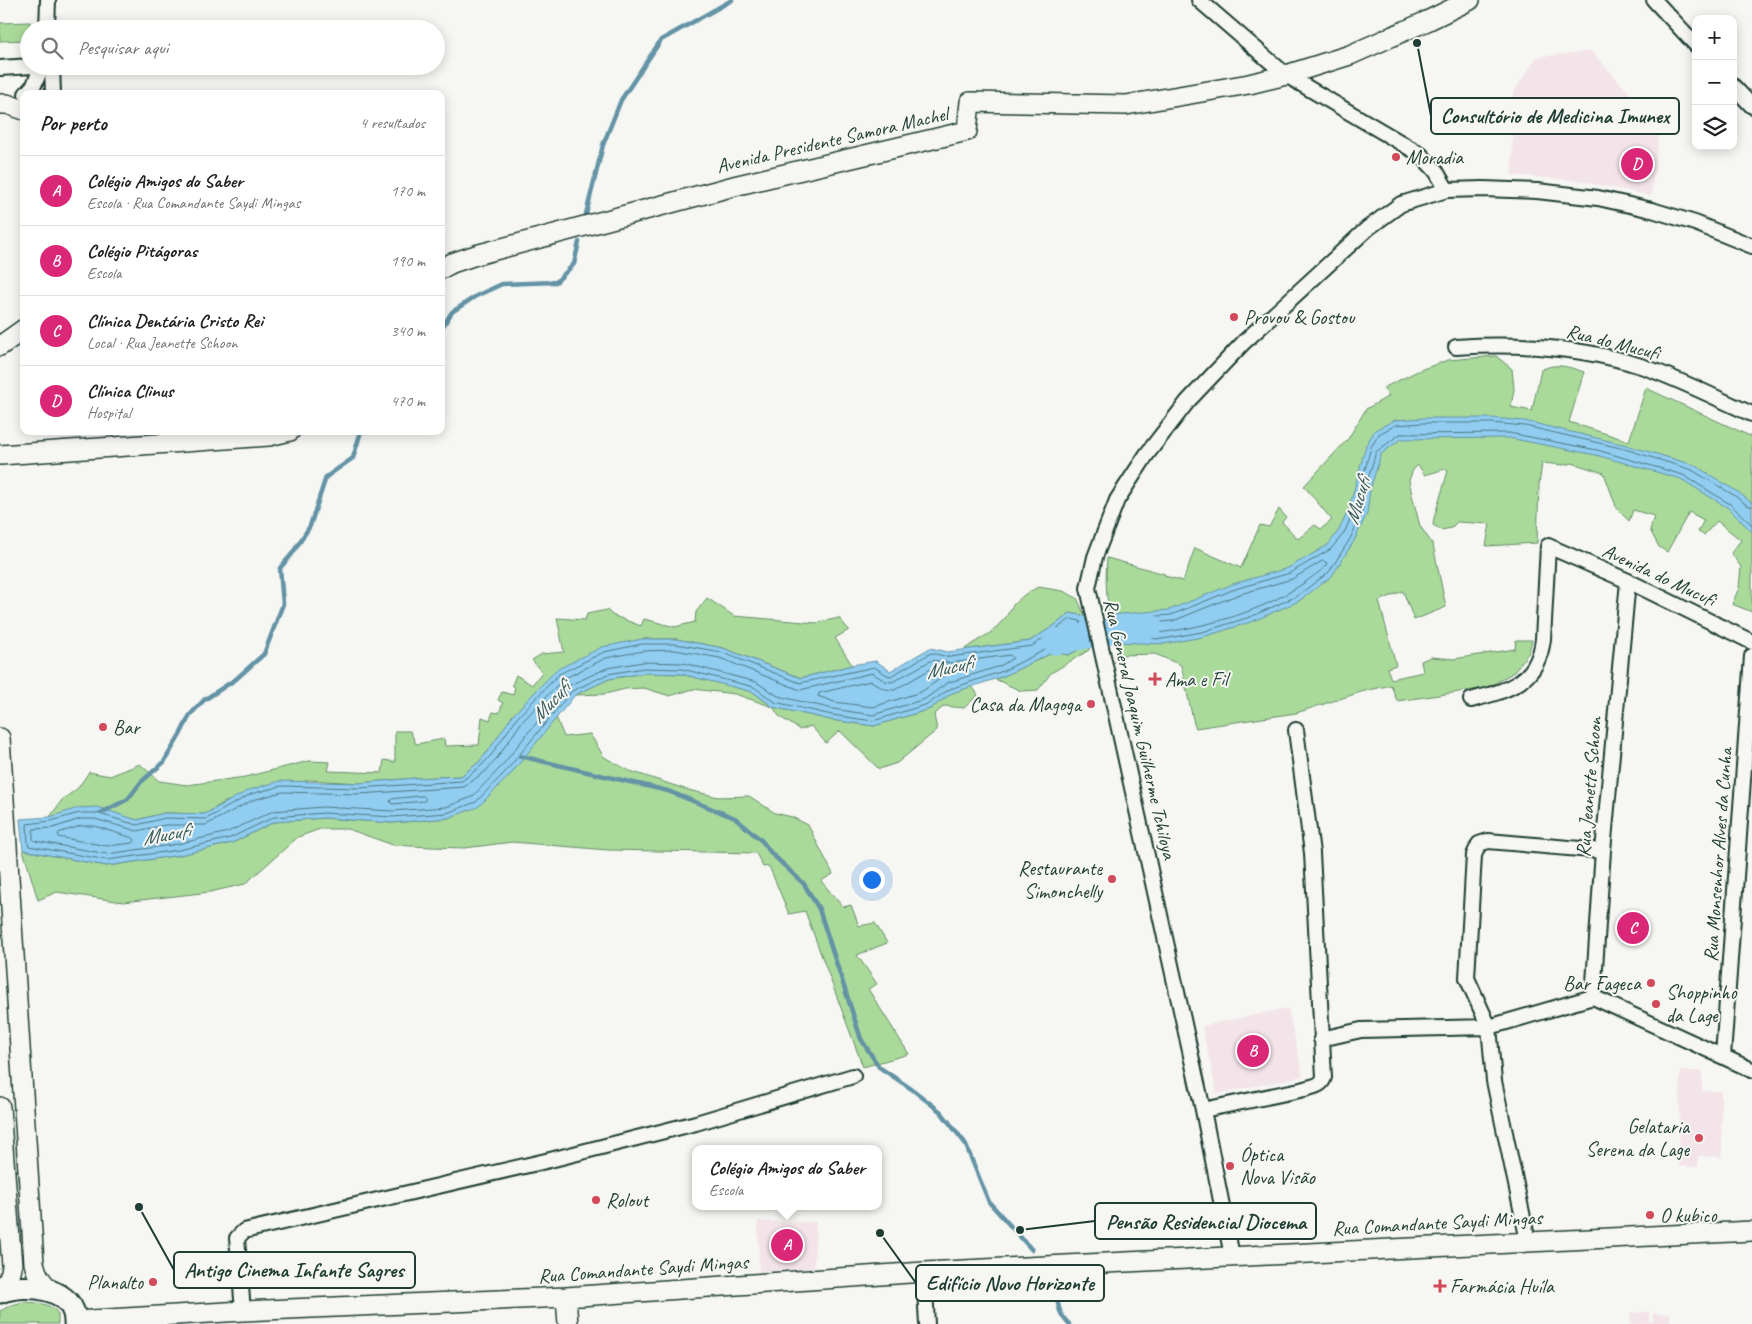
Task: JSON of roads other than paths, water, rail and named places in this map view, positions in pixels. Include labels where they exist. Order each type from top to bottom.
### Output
[{"type":"main road","points":[[0,1291],[24,1287],[37,1288],[61,1295],[73,1311],[76,1323]]},
{"type":"street","points":[[47,20],[48,0]]},
{"type":"street","points":[[1199,0],[1286,75],[1420,154],[1436,171],[1447,190]]},
{"type":"street","name":"Avenida Presidente Samora Machel","points":[[445,267],[452,263],[476,255],[678,200],[967,131],[970,102],[1126,105],[1249,84],[1286,75],[1350,55],[1470,0]]},
{"type":"street","points":[[1654,0],[1692,41]]},
{"type":"street","points":[[0,68],[20,67]]},
{"type":"street","points":[[29,90],[34,85],[38,75]]},
{"type":"street","points":[[52,75],[53,90]]},
{"type":"street","points":[[1737,90],[1752,106]]},
{"type":"street","name":"Rua General Joaquim Guilherme Tchiloya","points":[[1232,1256],[1203,1110],[1088,588],[1095,557],[1117,500],[1146,454],[1188,402],[1244,342],[1368,228],[1402,204],[1447,190],[1537,191],[1598,198],[1652,210],[1695,223],[1752,246]]},
{"type":"street","points":[[0,340],[20,331]]},
{"type":"street","points":[[0,346],[20,332]]},
{"type":"street","name":"Rua do Mucufi","points":[[1456,346],[1539,347],[1571,350],[1606,357],[1644,367],[1752,414]]},
{"type":"street","points":[[0,455],[274,435]]},
{"type":"street","name":"Avenida do Mucufi","points":[[1471,700],[1494,694],[1517,684],[1528,676],[1537,664],[1542,651],[1548,546],[1628,581],[1752,642]]},
{"type":"street","name":"Rua Jeanette Schoon","points":[[1593,997],[1603,851],[1628,581]]},
{"type":"street","name":"Rua Monsenhor Alves da Cunha","points":[[1723,1056],[1752,656]]},
{"type":"street","points":[[1203,1110],[1319,1085],[1323,1082],[1312,853],[1296,730]]},
{"type":"street","points":[[0,738],[1,779],[34,1263],[41,1281],[52,1292]]},
{"type":"street","points":[[1528,1241],[1494,1081],[1488,1027],[1467,978],[1474,855],[1479,844],[1488,841],[1603,851]]},
{"type":"street","points":[[1321,1038],[1361,1030],[1488,1027],[1593,997],[1752,1070]]},
{"type":"street","points":[[243,1311],[237,1238],[244,1231],[559,1157],[696,1122],[853,1076]]},
{"type":"street","points":[[0,1107],[12,1266],[11,1276],[0,1291]]},
{"type":"street","name":"Rua Comandante Saydi Mingas","points":[[76,1323],[243,1311],[566,1297],[924,1272],[1752,1231]]},
{"type":"street","points":[[924,1272],[927,1324]]},
{"type":"street","points":[[566,1297],[568,1324]]},
{"type":"water","points":[[1492,418],[1525,421],[1626,445],[1694,465],[1738,492],[1752,503],[1752,532],[1728,508],[1681,479],[1596,455],[1509,438],[1401,439],[1381,454],[1370,490],[1367,514],[1354,541],[1332,576],[1299,601],[1251,622],[1203,637],[1163,644],[1116,642],[1109,615],[1169,610],[1233,584],[1288,568],[1328,545],[1339,530],[1349,509],[1366,445],[1375,430],[1395,420]]},
{"type":"water","points":[[1070,613],[1085,616],[1090,644],[1068,655],[1054,652],[1004,676],[952,693],[930,709],[874,726],[831,720],[773,707],[753,692],[681,674],[644,673],[609,679],[575,695],[510,775],[478,807],[448,818],[392,823],[324,818],[274,822],[232,843],[180,855],[107,866],[23,850],[20,819],[50,817],[78,808],[97,807],[137,820],[164,813],[205,814],[249,790],[280,781],[359,783],[461,776],[479,762],[512,716],[556,670],[602,647],[642,639],[676,639],[723,648],[801,678],[876,661],[890,671],[930,648],[948,652],[1030,641]]},
{"type":"waterway","points":[[586,214],[603,145],[621,100],[661,40],[732,0]]},
{"type":"waterway","points":[[445,323],[452,312],[476,296],[502,284],[556,282],[574,264],[579,242]]},
{"type":"waterway","points":[[101,813],[128,799],[141,782],[164,762],[190,715],[204,700],[236,679],[264,654],[283,604],[280,568],[292,554],[310,526],[326,477],[353,458],[360,435]]},
{"type":"waterway","name":"Mucufi","points":[[1055,642],[1118,629],[1149,626]]},
{"type":"waterway","points":[[520,756],[668,791],[735,818],[762,841],[771,853],[804,884],[819,909],[861,1039],[879,1067],[941,1112],[965,1143],[989,1202],[1032,1250]]},
{"type":"waterway","points":[[1057,1288],[1059,1308],[1062,1316],[1069,1324]]},
{"type":"place","name":"Consultório de Medicina Imunex","points":[[1417,43]]},
{"type":"place","name":"Moradia","points":[[1396,157]]},
{"type":"place","name":"Clínica Clinus","points":[[1637,164]]},
{"type":"place","name":"Provou & Gostou","points":[[1234,317]]},
{"type":"place","name":"Ama e Fil","points":[[1155,679]]},
{"type":"place","name":"Casa da Magoga","points":[[1091,704]]},
{"type":"place","name":"Bar","points":[[103,727]]},
{"type":"place","name":"Restaurante Simonchelly","points":[[1112,879]]},
{"type":"place","name":"Clínica Dentária Cristo Rei","points":[[1633,928]]},
{"type":"place","name":"Bar Fageca","points":[[1651,983]]},
{"type":"place","name":"Shoppinho da Lage","points":[[1656,1004]]},
{"type":"place","name":"Colégio Pitágoras","points":[[1253,1051]]},
{"type":"place","name":"Gelataria Serena da Lage","points":[[1699,1138]]},
{"type":"place","name":"Óptica Nova Visão","points":[[1230,1166]]},
{"type":"place","name":"Rolout","points":[[596,1200]]},
{"type":"place","name":"Antigo Cinema Infante Sagres","points":[[139,1207]]},
{"type":"place","name":"O kubico","points":[[1650,1215]]},
{"type":"place","name":"Pensão Residencial Diocema","points":[[1020,1230]]},
{"type":"place","name":"Edifício Novo Horizonte","points":[[880,1233]]},
{"type":"place","name":"Colégio Amigos do Saber","points":[[787,1245]]},
{"type":"place","name":"Planalto","points":[[153,1282]]},
{"type":"place","name":"Farmácia Huíla","points":[[1440,1286]]}]
